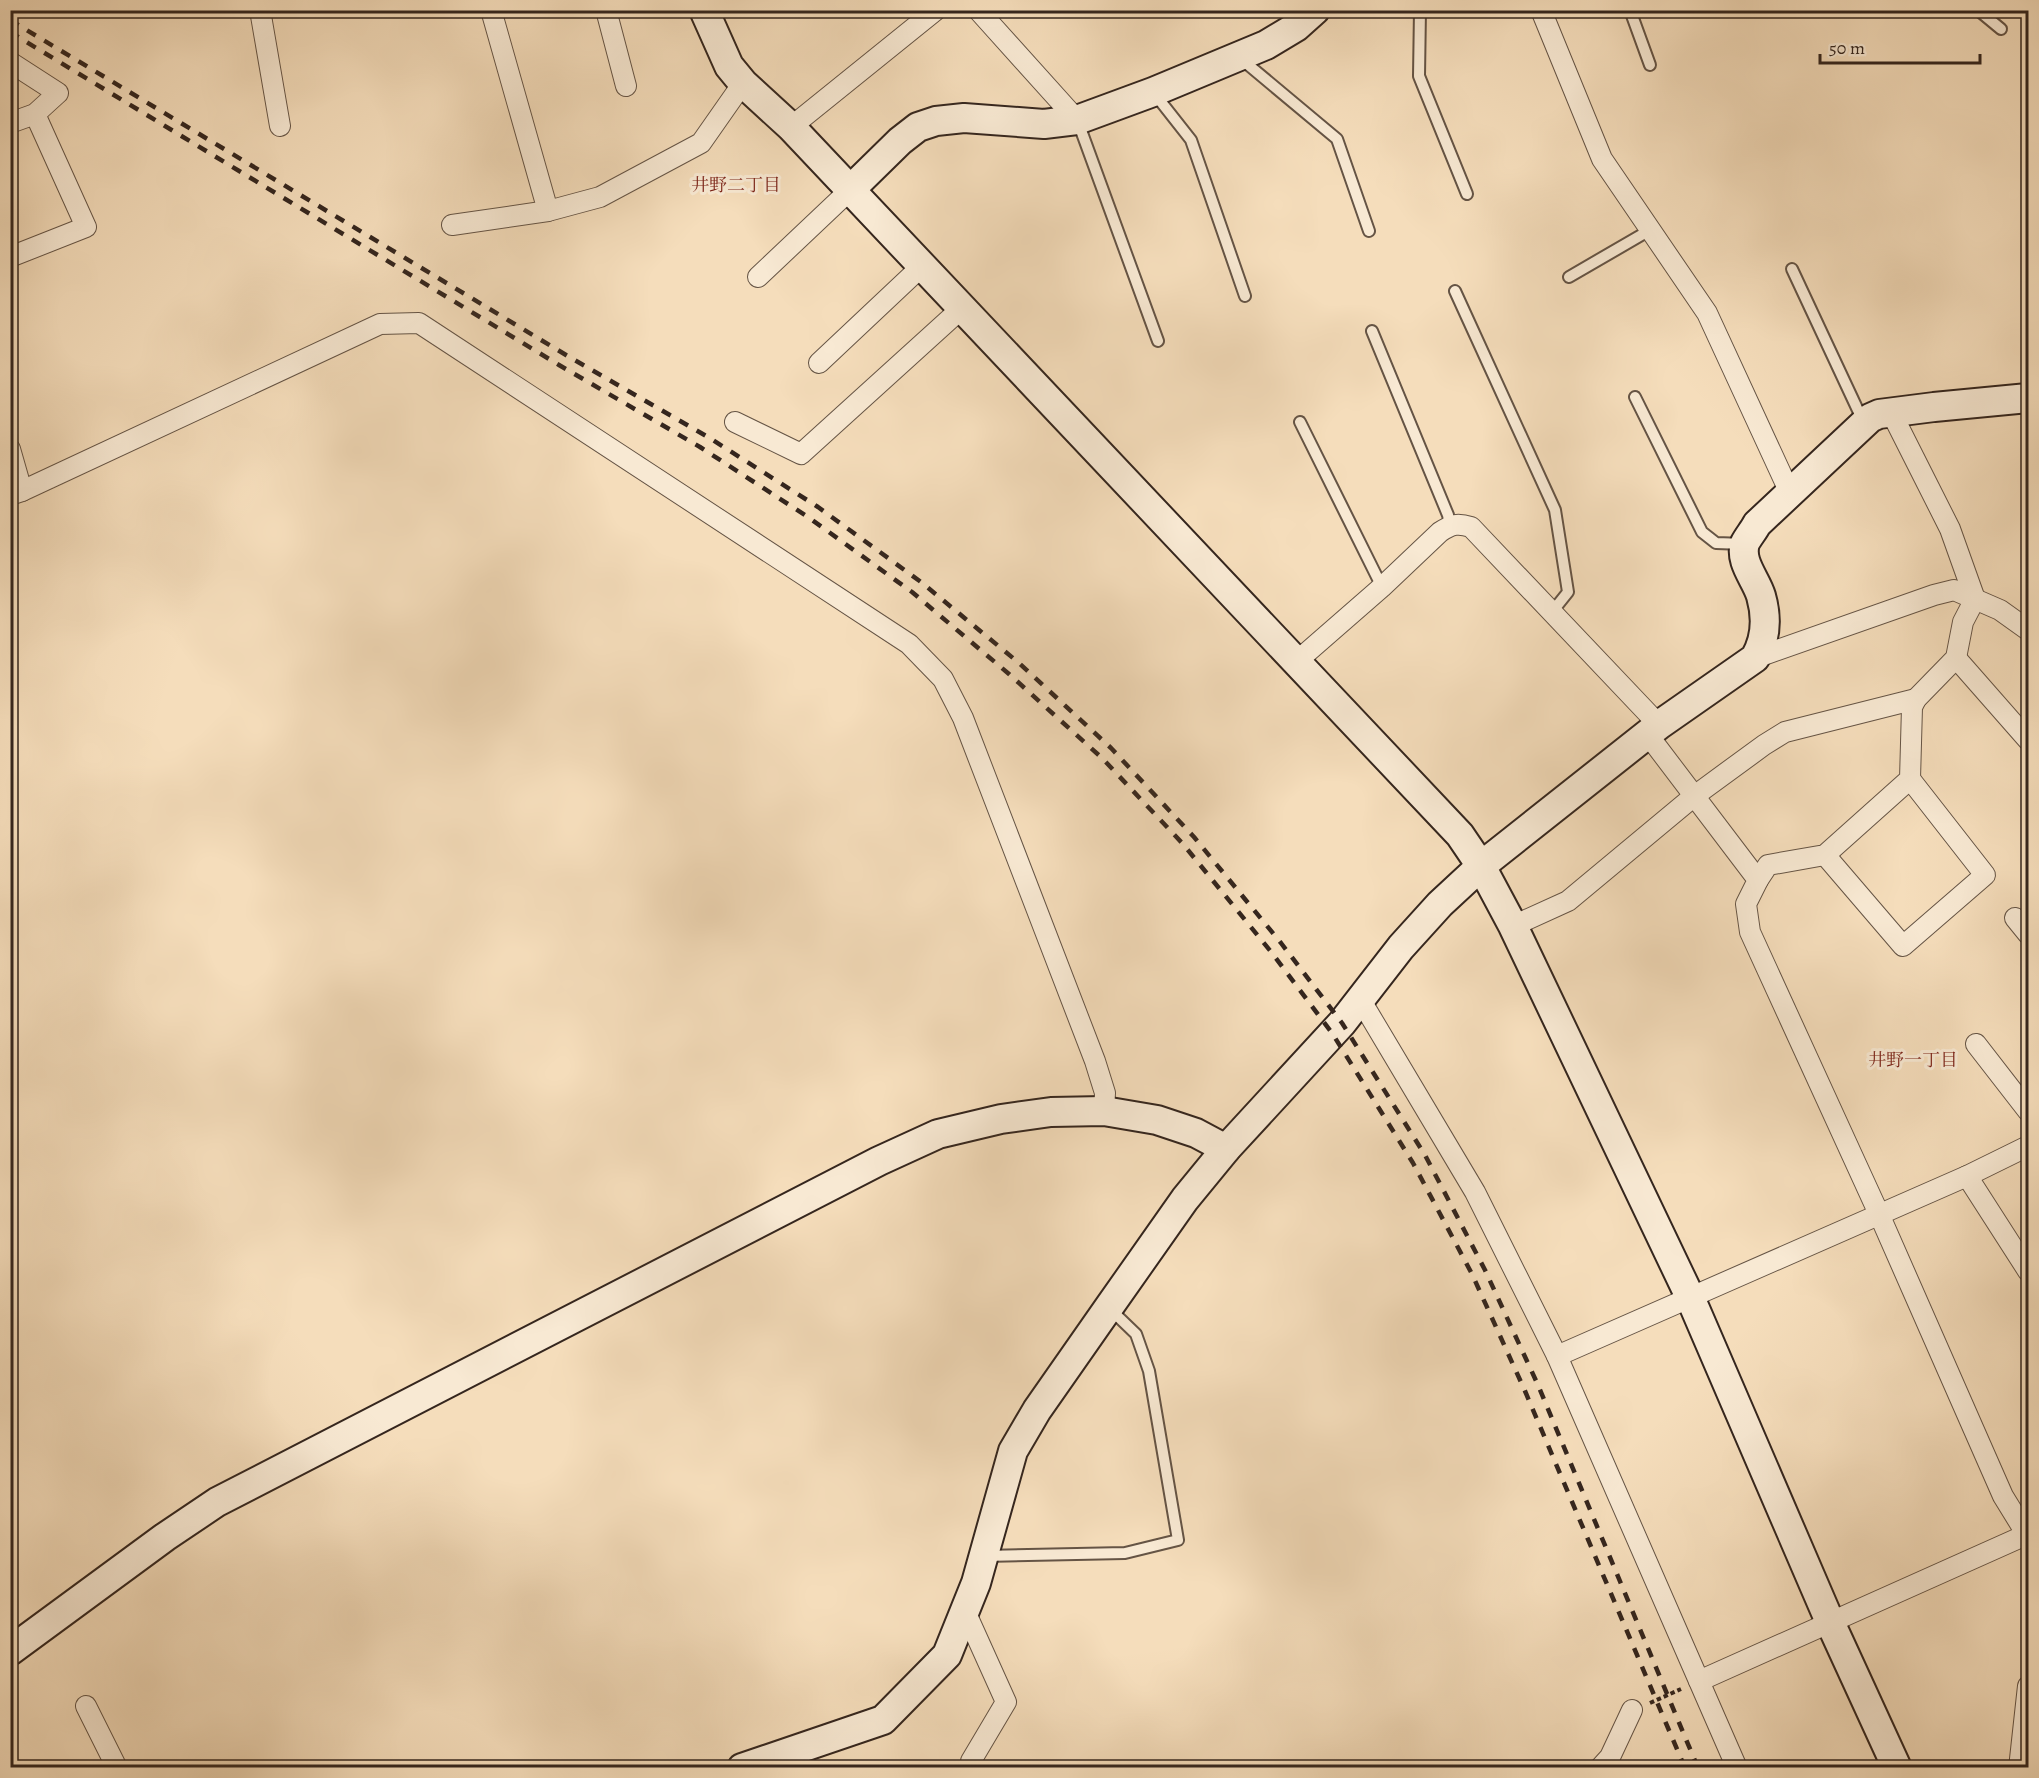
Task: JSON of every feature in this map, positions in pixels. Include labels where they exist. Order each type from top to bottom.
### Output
[{"type":"street","points":[[260,10],[280,126]]},
{"type":"street","points":[[491,10],[548,211]]},
{"type":"street","points":[[606,10],[626,86]]},
{"type":"street","points":[[704,10],[729,66],[743,83],[791,127],[1460,835],[1481,866],[1513,926],[1690,1296],[1830,1622],[1897,1767]]},
{"type":"street","points":[[791,127],[936,10]]},
{"type":"street","points":[[978,10],[1077,120]]},
{"type":"street","points":[[758,277],[900,141],[918,128],[936,121],[964,118],[1044,124],[1077,120],[1153,92],[1266,45],[1296,27],[1315,10]]},
{"type":"street","points":[[1541,10],[1602,159],[1707,312],[1790,493]]},
{"type":"street","points":[[10,62],[58,93],[35,114],[10,123]]},
{"type":"street","points":[[452,225],[548,211],[600,197],[701,143],[743,83]]},
{"type":"street","points":[[10,257],[86,227],[35,114]]},
{"type":"street","points":[[819,363],[922,266]]},
{"type":"street","points":[[735,422],[801,454],[962,308]]},
{"type":"street","points":[[10,449],[16,493],[380,324],[419,324],[909,644],[944,679],[963,718],[1095,1061],[1105,1093],[1104,1111]]},
{"type":"street","points":[[1755,658],[1763,645],[1765,618],[1761,594],[1744,557],[1745,544],[1757,524],[1863,423],[1879,414],[1891,412],[2028,398]]},
{"type":"street","points":[[1825,855],[1903,946],[1985,875],[1910,779],[1912,707],[1916,699],[1956,658],[1963,622],[1975,599],[1950,529],[1891,412]]},
{"type":"street","points":[[1296,662],[1382,587],[1440,532],[1450,525],[1460,523],[1471,527],[1552,612],[1653,730],[1693,797],[1758,880]]},
{"type":"street","points":[[742,1767],[883,1720],[947,1655],[976,1583],[1013,1451],[1037,1410],[1185,1200],[1226,1149],[1342,1023],[1401,946],[1440,904],[1481,866],[1653,730],[1755,658],[1954,590],[2000,610],[2028,630]]},
{"type":"street","points":[[1956,658],[2028,740]]},
{"type":"street","points":[[1513,926],[1568,901],[1693,797],[1764,744],[1785,732],[1916,699]]},
{"type":"street","points":[[1699,1681],[2028,1537],[2003,1496],[1879,1214],[1750,932],[1746,904],[1768,865],[1825,855],[1910,779]]},
{"type":"street","points":[[2015,918],[2028,934]]},
{"type":"street","points":[[1360,999],[1475,1192],[1557,1356],[1737,1767]]},
{"type":"street","points":[[1976,1044],[2028,1111]]},
{"type":"street","points":[[10,1651],[165,1537],[217,1502],[879,1161],[938,1134],[1001,1119],[1051,1112],[1104,1111],[1157,1120],[1196,1133],[1226,1149]]},
{"type":"street","points":[[1557,1356],[1967,1176],[2028,1146]]},
{"type":"street","points":[[1967,1176],[2028,1271]]},
{"type":"street","points":[[965,1611],[1006,1702],[971,1761],[972,1767]]},
{"type":"street","points":[[2019,1767],[2028,1686]]},
{"type":"street","points":[[86,1706],[117,1767]]},
{"type":"street","points":[[1600,1767],[1610,1757],[1632,1710]]},
{"type":"lane","points":[[1420,10],[1419,76],[1467,194]]},
{"type":"lane","points":[[1629,10],[1650,65]]},
{"type":"lane","points":[[1978,10],[2001,29]]},
{"type":"lane","points":[[1239,56],[1337,139],[1369,231]]},
{"type":"lane","points":[[1153,92],[1191,140],[1245,296]]},
{"type":"lane","points":[[1077,120],[1158,341]]},
{"type":"lane","points":[[1569,277],[1650,230]]},
{"type":"lane","points":[[1792,269],[1863,423]]},
{"type":"lane","points":[[1455,291],[1555,510],[1568,592],[1552,612]]},
{"type":"lane","points":[[1372,331],[1448,515],[1450,525]]},
{"type":"lane","points":[[1635,397],[1702,532],[1716,543],[1745,544]]},
{"type":"lane","points":[[1300,422],[1382,587]]},
{"type":"lane","points":[[984,1556],[1125,1552],[1178,1540],[1149,1371],[1136,1334],[1109,1307]]},
{"type":"path","points":[[1632,1710],[1699,1681]]},
{"type":"railway","points":[[10,20],[566,355],[708,437],[818,507],[921,582],[1019,663],[1111,748],[1194,837],[1281,943],[1342,1023],[1425,1155],[1485,1270],[1538,1385],[1698,1768]]},
{"type":"railway","points":[[10,32],[559,365],[700,447],[808,517],[912,592],[1009,674],[1102,758],[1183,844],[1272,953],[1332,1033],[1413,1163],[1472,1274],[1525,1391],[1685,1768]]},
{"type":"district","name":"井野二丁目","points":[[736,185]]},
{"type":"district","name":"井野一丁目","points":[[1913,1060]]}]
